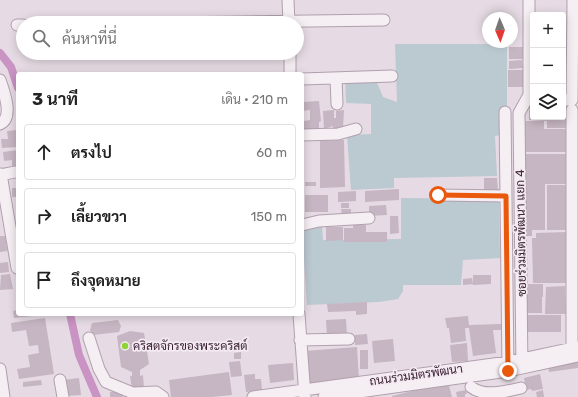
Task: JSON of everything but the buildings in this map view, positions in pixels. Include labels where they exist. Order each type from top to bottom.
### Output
[{"type":"street","points":[[288,0],[289,16]]},
{"type":"street","name":"ซอยร่วมมิตรพัฒนา แยก 4","points":[[522,363],[519,113],[521,108],[530,100],[530,0]]},
{"type":"street","points":[[566,100],[572,100],[573,0]]},
{"type":"street","points":[[304,22],[384,20]]},
{"type":"street","points":[[290,60],[290,72]]},
{"type":"street","points":[[304,79],[392,76]]},
{"type":"street","points":[[336,78],[337,104]]},
{"type":"street","points":[[0,80],[7,114],[1,124]]},
{"type":"street","points":[[572,110],[576,350]]},
{"type":"street","points":[[505,112],[508,366]]},
{"type":"street","points":[[304,135],[338,134],[356,129]]},
{"type":"street","points":[[15,172],[1,174],[5,224],[16,264]]},
{"type":"street","points":[[438,195],[506,196]]},
{"type":"street","points":[[304,225],[319,221],[369,218]]},
{"type":"street","points":[[299,316],[304,394]]},
{"type":"street","points":[[88,338],[99,369],[106,382],[133,393],[156,392],[163,397]]},
{"type":"street","points":[[300,340],[349,339]]},
{"type":"street","name":"ถนนร่วมมิตรพัฒนา","points":[[324,397],[380,389],[508,366],[576,350]]},
{"type":"street","points":[[0,370],[4,397]]},
{"type":"street","points":[[60,380],[63,397]]},
{"type":"street","points":[[471,387],[476,392],[492,395],[501,395],[521,388]]},
{"type":"street","name":"ถนนร่วมมิตรพัฒนา","points":[[253,397],[380,389]]},
{"type":"shaded area","points":[[395,44],[482,44],[482,48],[507,48],[507,134],[495,136],[497,176],[394,178],[394,188],[351,190],[347,135],[371,134],[371,104],[346,103],[345,74],[373,73],[383,97],[397,102]]},
{"type":"shaded area","points":[[401,198],[499,199],[500,258],[463,260],[461,285],[403,285],[403,291],[398,299],[379,302],[307,305],[304,259],[304,229],[322,225],[323,240],[401,239]]},
{"type":"waterway","points":[[0,53],[11,67],[16,82]]},
{"type":"waterway","points":[[70,316],[79,355],[97,397]]},
{"type":"place","name":"คริสตจักรของพระคริสต์","points":[[125,346]]},
{"type":"route","points":[[438,195],[506,196],[508,371]]}]
